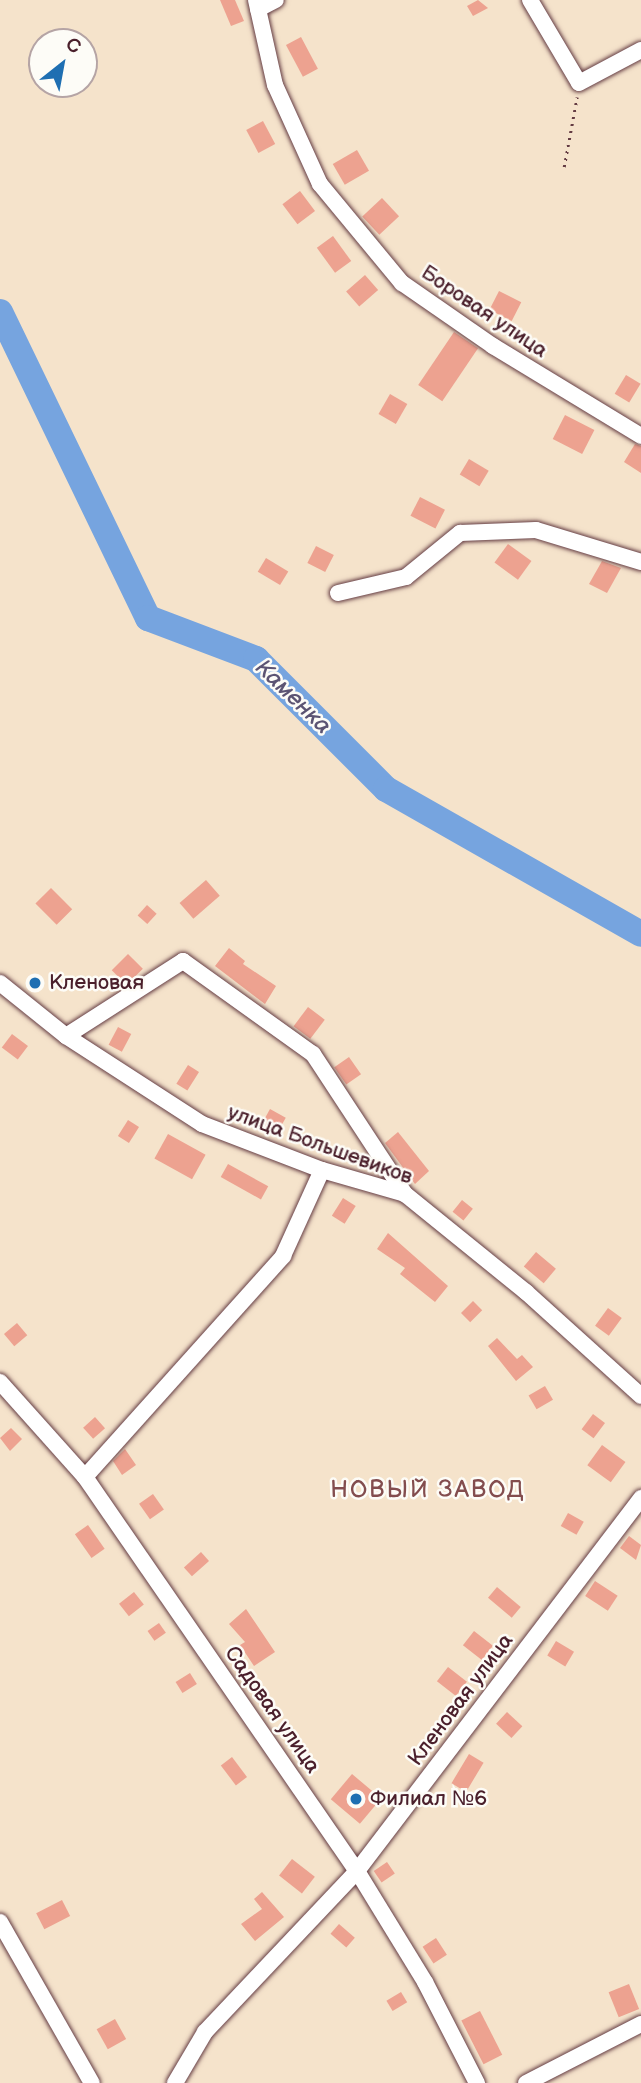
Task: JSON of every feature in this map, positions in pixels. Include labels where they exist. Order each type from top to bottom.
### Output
[{"type":"street","points":[[257,4],[276,0]]},
{"type":"street","points":[[530,0],[579,83],[641,50]]},
{"type":"street","name":"Боровая улица","points":[[257,4],[275,85],[320,184],[402,283],[493,346],[641,436]]},
{"type":"street","points":[[338,593],[406,577],[460,533],[536,530],[641,562]]},
{"type":"street","points":[[66,1036],[183,961],[313,1055],[405,1194]]},
{"type":"street","name":"улица Большевиков","points":[[0,983],[66,1036],[202,1124],[322,1170],[405,1194],[526,1292],[641,1396]]},
{"type":"street","points":[[85,1477],[283,1256],[322,1170]]},
{"type":"street","name":"Садовая улица","points":[[0,1382],[85,1477],[357,1871],[425,1982],[477,2083]]},
{"type":"street","name":"Кленовая улица","points":[[175,2083],[205,2032],[357,1871],[641,1498]]},
{"type":"street","points":[[0,1922],[92,2083]]},
{"type":"street","points":[[526,2083],[641,2024]]},
{"type":"path","points":[[564,167],[579,83]]},
{"type":"building","points":[[220,0],[235,0],[244,21],[231,26]]},
{"type":"building","points":[[478,0],[488,8],[473,16],[467,6]]},
{"type":"building","points":[[301,37],[318,69],[303,77],[286,45]]},
{"type":"building","points":[[263,121],[275,144],[258,153],[246,130]]},
{"type":"building","points":[[357,150],[369,171],[345,185],[333,164]]},
{"type":"building","points":[[300,191],[315,211],[297,224],[282,204]]},
{"type":"building","points":[[382,198],[399,216],[379,235],[362,216]]},
{"type":"building","points":[[333,236],[351,261],[335,273],[317,248]]},
{"type":"building","points":[[365,275],[378,290],[359,306],[346,291]]},
{"type":"building","points":[[499,291],[521,302],[512,321],[489,310]]},
{"type":"building","points":[[454,332],[478,348],[442,401],[418,385]]},
{"type":"building","points":[[626,375],[641,384],[629,403],[615,394]]},
{"type":"building","points":[[390,394],[407,404],[396,424],[378,414]]},
{"type":"building","points":[[565,415],[594,430],[582,454],[553,439]]},
{"type":"building","points":[[635,444],[641,446],[641,473],[624,462]]},
{"type":"building","points":[[469,459],[489,471],[479,486],[460,474]]},
{"type":"building","points":[[420,497],[445,510],[435,528],[410,516]]},
{"type":"building","points":[[508,544],[531,561],[518,580],[494,563]]},
{"type":"building","points":[[316,546],[334,555],[325,572],[307,563]]},
{"type":"building","points":[[266,558],[288,571],[280,585],[258,572]]},
{"type":"building","points":[[602,561],[621,568],[607,593],[589,584]]},
{"type":"building","points":[[206,880],[220,896],[193,919],[180,903]]},
{"type":"building","points":[[51,888],[72,909],[57,925],[35,904]]},
{"type":"building","points":[[147,905],[157,914],[147,924],[138,915]]},
{"type":"building","points":[[229,948],[245,961],[243,964],[276,986],[265,1004],[215,966]]},
{"type":"building","points":[[128,954],[143,969],[127,985],[112,970]]},
{"type":"building","points":[[308,1007],[325,1020],[310,1039],[294,1026]]},
{"type":"building","points":[[118,1027],[131,1034],[122,1052],[109,1045]]},
{"type":"building","points":[[12,1034],[28,1046],[18,1060],[2,1048]]},
{"type":"building","points":[[349,1057],[361,1074],[346,1085],[334,1067]]},
{"type":"building","points":[[188,1065],[199,1072],[187,1091],[176,1084]]},
{"type":"building","points":[[270,1109],[286,1118],[276,1135],[260,1126]]},
{"type":"building","points":[[128,1120],[139,1127],[129,1143],[118,1136]]},
{"type":"building","points":[[398,1132],[429,1171],[415,1184],[385,1143]]},
{"type":"building","points":[[168,1134],[206,1155],[192,1179],[154,1158]]},
{"type":"building","points":[[228,1164],[268,1186],[261,1199],[221,1177]]},
{"type":"building","points":[[343,1198],[356,1206],[345,1224],[332,1216]]},
{"type":"building","points":[[462,1200],[473,1209],[463,1220],[453,1212]]},
{"type":"building","points":[[388,1233],[448,1286],[435,1302],[400,1274],[405,1268],[377,1249]]},
{"type":"building","points":[[536,1252],[556,1269],[544,1283],[524,1267]]},
{"type":"building","points":[[473,1301],[482,1310],[470,1322],[461,1313]]},
{"type":"building","points":[[608,1308],[622,1318],[609,1336],[595,1326]]},
{"type":"building","points":[[17,1323],[27,1335],[14,1346],[4,1334]]},
{"type":"building","points":[[497,1338],[517,1359],[522,1355],[533,1367],[516,1381],[488,1346]]},
{"type":"building","points":[[545,1386],[553,1400],[537,1409],[529,1396]]},
{"type":"building","points":[[593,1414],[605,1423],[594,1438],[582,1429]]},
{"type":"building","points":[[95,1417],[105,1428],[93,1439],[83,1428]]},
{"type":"building","points":[[11,1428],[22,1439],[10,1451],[0,1438]]},
{"type":"building","points":[[602,1445],[625,1462],[611,1482],[587,1465]]},
{"type":"building","points":[[125,1449],[136,1465],[122,1475],[113,1461]]},
{"type":"building","points":[[153,1494],[164,1510],[150,1519],[139,1504]]},
{"type":"building","points":[[568,1513],[584,1522],[576,1535],[561,1526]]},
{"type":"building","points":[[88,1525],[105,1549],[92,1558],[75,1534]]},
{"type":"building","points":[[629,1536],[641,1545],[636,1560],[620,1548]]},
{"type":"building","points":[[201,1552],[209,1561],[192,1576],[184,1567]]},
{"type":"building","points":[[595,1581],[618,1596],[608,1611],[585,1596]]},
{"type":"building","points":[[497,1587],[521,1607],[512,1618],[488,1598]]},
{"type":"building","points":[[134,1592],[144,1605],[129,1616],[119,1604]]},
{"type":"building","points":[[246,1609],[275,1652],[254,1666],[240,1645],[245,1642],[229,1624]]},
{"type":"building","points":[[159,1623],[166,1633],[154,1641],[148,1631]]},
{"type":"building","points":[[474,1631],[493,1646],[482,1660],[463,1645]]},
{"type":"building","points":[[556,1641],[574,1652],[565,1666],[547,1656]]},
{"type":"building","points":[[448,1667],[467,1682],[456,1696],[437,1681]]},
{"type":"building","points":[[190,1673],[197,1684],[182,1693],[176,1682]]},
{"type":"building","points":[[507,1712],[522,1726],[511,1738],[496,1724]]},
{"type":"building","points":[[469,1754],[484,1763],[466,1792],[451,1783]]},
{"type":"building","points":[[232,1757],[247,1777],[236,1785],[221,1765]]},
{"type":"building","points":[[352,1774],[381,1798],[360,1824],[331,1799]]},
{"type":"building","points":[[292,1859],[315,1877],[302,1893],[279,1876]]},
{"type":"building","points":[[387,1862],[395,1874],[382,1883],[374,1871]]},
{"type":"building","points":[[262,1892],[284,1917],[255,1941],[241,1924],[262,1909],[254,1899]]},
{"type":"building","points":[[62,1900],[70,1916],[44,1929],[36,1913]]},
{"type":"building","points":[[339,1924],[355,1938],[346,1948],[330,1934]]},
{"type":"building","points":[[436,1938],[447,1955],[433,1963],[423,1947]]},
{"type":"building","points":[[629,1984],[639,2009],[619,2017],[609,1992]]},
{"type":"building","points":[[401,1992],[407,2002],[393,2011],[386,2001]]},
{"type":"building","points":[[480,2011],[502,2055],[484,2064],[461,2021]]},
{"type":"building","points":[[115,2019],[126,2039],[108,2049],[97,2029]]},
{"type":"waterway","name":"Каменка","points":[[0,312],[148,618],[256,659],[386,789],[641,934]]},
{"type":"place","name":"Кленовая","points":[[35,983]]},
{"type":"place","name":"Филиал №6","points":[[356,1799]]},
{"type":"district","name":"НОВЫЙ ЗАВОД","points":[[428,1490]]}]
